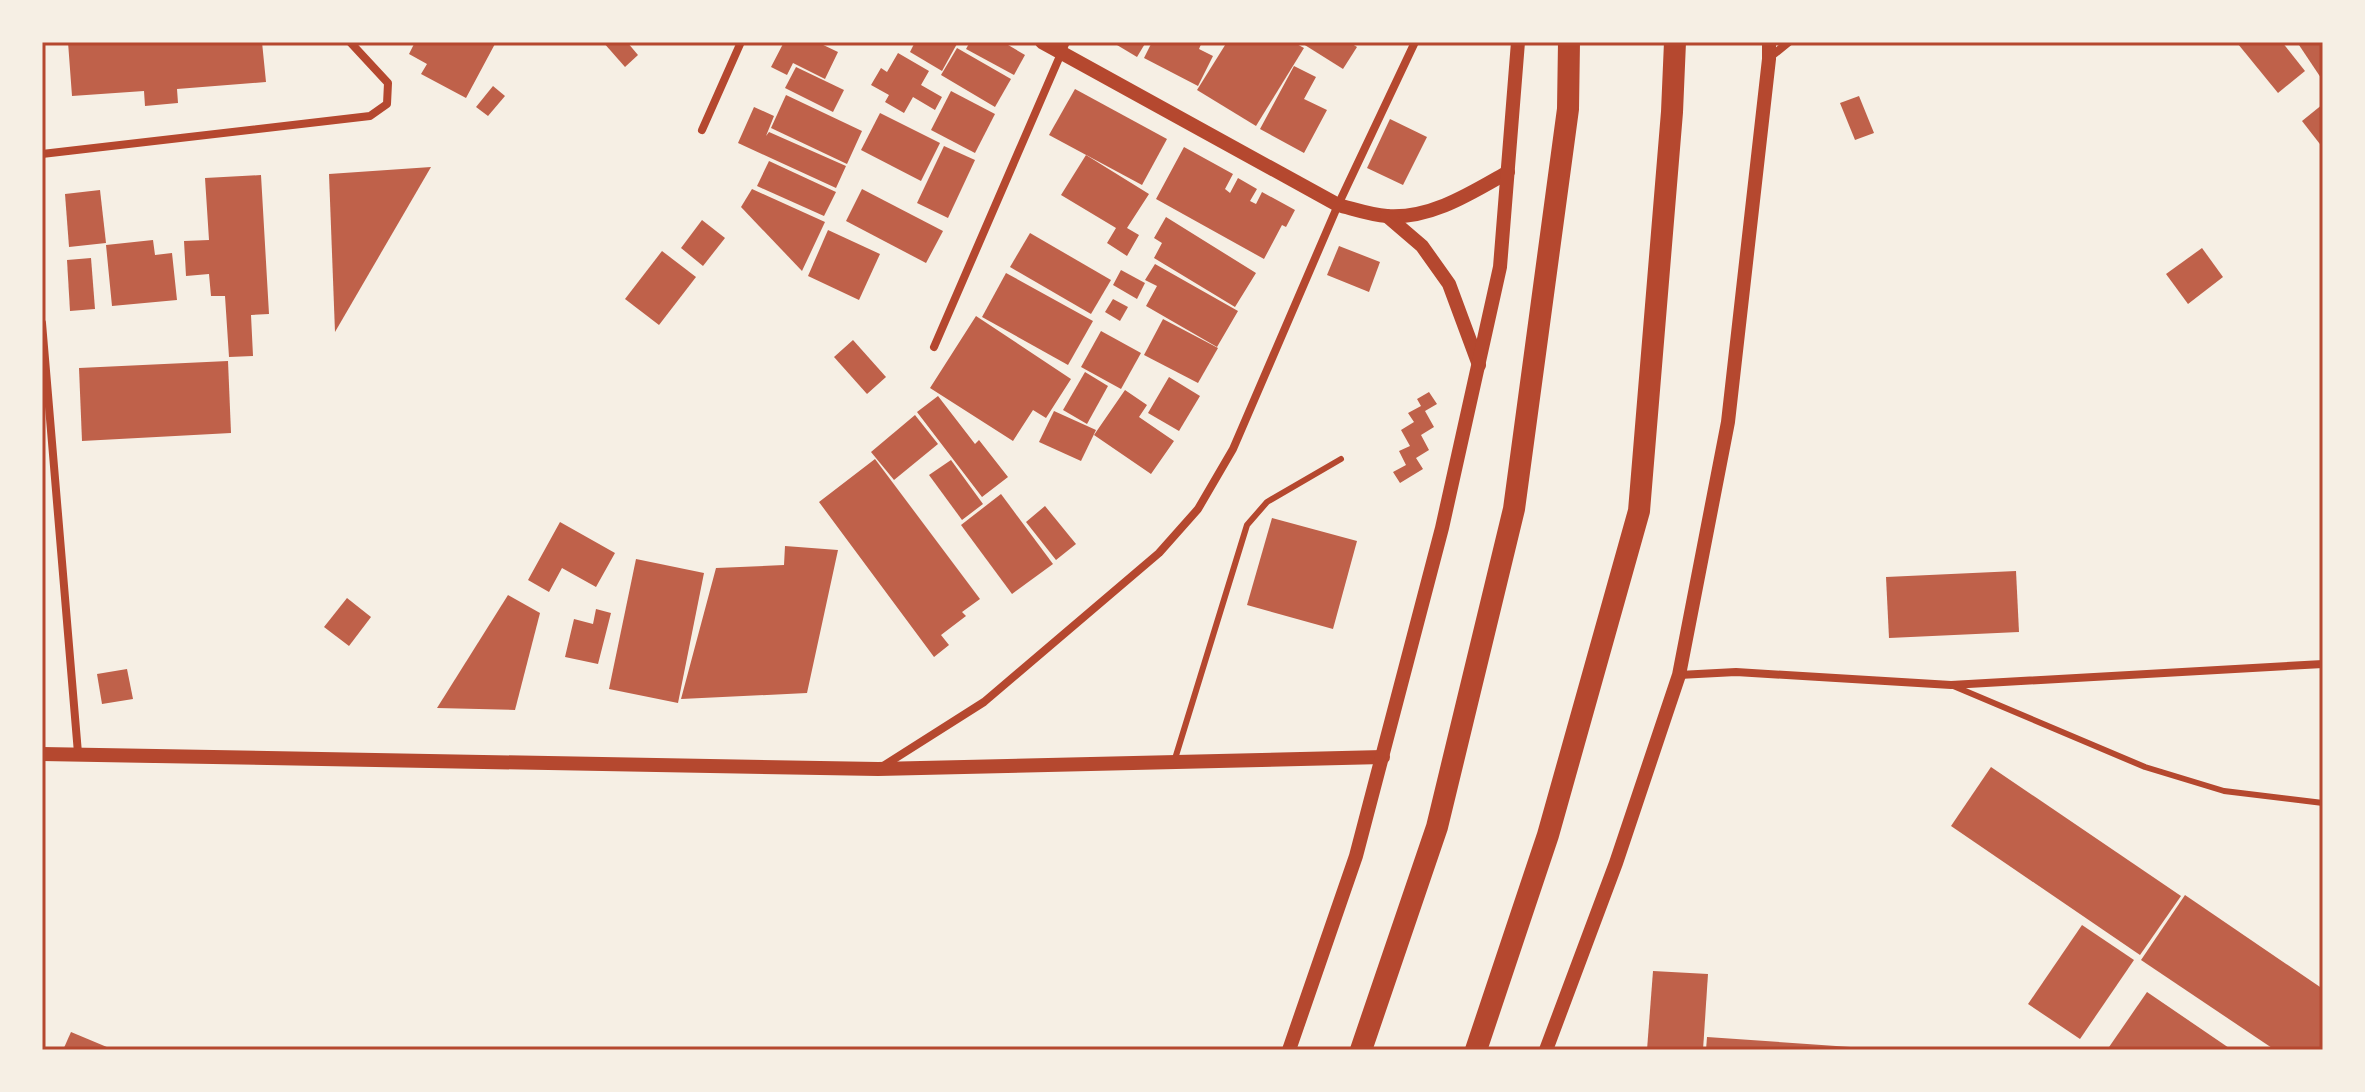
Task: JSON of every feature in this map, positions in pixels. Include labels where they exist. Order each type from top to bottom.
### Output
[{"type":"highway","points":[[1361,1050],[1437,827],[1514,509],[1568,109],[1569,42]]},
{"type":"highway","points":[[1476,1050],[1548,835],[1639,511],[1675,42]]},
{"type":"street","points":[[42,154],[370,116],[387,104],[388,83],[350,42]]},
{"type":"street","points":[[702,130],[741,42]]},
{"type":"street","points":[[1042,42],[1064,48],[1338,205],[1387,216],[1421,213],[1455,202],[1508,172]]},
{"type":"street","points":[[878,769],[984,702],[1159,553],[1198,509],[1233,449],[1338,205],[1415,42]]},
{"type":"street","points":[[1289,1050],[1356,856],[1442,528],[1500,267],[1518,42]]},
{"type":"street","points":[[1546,1050],[1616,863],[1679,675],[1728,422],[1769,42]]},
{"type":"street","points":[[1769,59],[1789,42]]},
{"type":"street","points":[[934,347],[1064,48]]},
{"type":"street","points":[[1387,216],[1422,246],[1449,284],[1479,365]]},
{"type":"street","points":[[42,323],[78,753]]},
{"type":"street","points":[[1679,675],[1736,672],[1951,685],[2323,664]]},
{"type":"street","points":[[42,754],[878,769],[1383,757]]},
{"type":"lane","points":[[1174,762],[1247,525],[1267,502],[1341,459]]},
{"type":"lane","points":[[1951,685],[2145,767],[2224,791],[2323,803]]},
{"type":"building","points":[[68,42],[262,42],[266,82],[177,89],[178,103],[145,106],[144,91],[72,96]]},
{"type":"building","points":[[415,42],[496,42],[466,98],[421,74],[427,64],[409,54]]},
{"type":"building","points":[[603,42],[627,42],[638,55],[625,67]]},
{"type":"building","points":[[784,42],[817,42],[838,52],[825,79],[793,63],[787,75],[771,67]]},
{"type":"building","points":[[915,42],[958,42],[942,71],[910,52]]},
{"type":"building","points":[[970,42],[1003,42],[1025,55],[1014,75],[966,49]]},
{"type":"building","points":[[1112,42],[1146,42],[1137,57]]},
{"type":"building","points":[[1152,42],[1202,42],[1199,49],[1213,56],[1198,86],[1144,58]]},
{"type":"building","points":[[1227,42],[1293,42],[1304,48],[1256,126],[1197,90]]},
{"type":"building","points":[[1300,42],[1349,42],[1357,47],[1343,69]]},
{"type":"building","points":[[2282,42],[2305,71],[2278,93],[2238,44]]},
{"type":"building","points":[[2297,42],[2323,42],[2323,81]]},
{"type":"building","points":[[957,48],[1011,79],[995,107],[941,75]]},
{"type":"building","points":[[898,53],[929,71],[921,85],[942,97],[935,110],[913,97],[904,113],[885,102],[889,95],[871,85],[881,68],[887,72]]},
{"type":"building","points":[[1294,66],[1316,77],[1304,99],[1327,110],[1304,153],[1260,129]]},
{"type":"building","points":[[796,67],[844,90],[833,112],[785,88]]},
{"type":"building","points":[[493,86],[505,96],[488,116],[476,107]]},
{"type":"building","points":[[1075,89],[1167,139],[1142,185],[1049,135]]},
{"type":"building","points":[[951,91],[995,114],[975,153],[931,130]]},
{"type":"building","points":[[786,95],[862,131],[847,164],[771,128]]},
{"type":"building","points":[[1859,96],[1874,133],[1855,140],[1840,103]]},
{"type":"building","points":[[2323,104],[2323,148],[2302,121]]},
{"type":"building","points":[[754,107],[774,116],[766,136],[769,132],[846,166],[836,188],[738,143]]},
{"type":"building","points":[[880,113],[940,143],[921,181],[861,150]]},
{"type":"building","points":[[1390,119],[1427,137],[1403,185],[1367,168]]},
{"type":"building","points":[[944,146],[975,160],[948,218],[917,203]]},
{"type":"building","points":[[1184,147],[1233,174],[1225,189],[1230,193],[1238,178],[1257,189],[1250,201],[1256,204],[1262,192],[1295,210],[1286,227],[1282,225],[1264,259],[1156,199]]},
{"type":"building","points":[[1086,155],[1149,194],[1127,228],[1139,235],[1127,256],[1107,243],[1116,228],[1061,195]]},
{"type":"building","points":[[769,161],[836,192],[824,216],[757,186]]},
{"type":"building","points":[[431,167],[335,332],[329,174]]},
{"type":"building","points":[[261,175],[269,314],[251,315],[253,356],[229,357],[225,296],[211,296],[209,274],[186,276],[184,241],[209,240],[205,178]]},
{"type":"building","points":[[752,189],[825,222],[802,271],[741,207]]},
{"type":"building","points":[[862,189],[943,231],[926,263],[846,221]]},
{"type":"building","points":[[100,190],[106,243],[69,247],[65,194]]},
{"type":"building","points":[[1166,217],[1256,273],[1235,307],[1154,258],[1162,243],[1154,238]]},
{"type":"building","points":[[702,220],[725,238],[703,266],[681,248]]},
{"type":"building","points":[[828,230],[880,254],[859,300],[808,276]]},
{"type":"building","points":[[1030,233],[1111,280],[1091,314],[1010,267]]},
{"type":"building","points":[[153,240],[155,255],[172,253],[177,300],[112,306],[106,245]]},
{"type":"building","points":[[1339,246],[1380,262],[1369,292],[1327,275]]},
{"type":"building","points":[[2202,248],[2223,277],[2188,304],[2166,274]]},
{"type":"building","points":[[662,251],[696,277],[659,325],[625,299]]},
{"type":"building","points":[[91,258],[95,309],[70,311],[67,260]]},
{"type":"building","points":[[1155,264],[1238,311],[1217,347],[1146,306],[1157,286],[1145,280]]},
{"type":"building","points":[[1121,270],[1145,283],[1137,299],[1113,285]]},
{"type":"building","points":[[1006,273],[1093,321],[1068,365],[982,317]]},
{"type":"building","points":[[1113,299],[1128,307],[1120,321],[1105,312]]},
{"type":"building","points":[[976,316],[1071,379],[1046,418],[1033,410],[1013,441],[930,388]]},
{"type":"building","points":[[1163,319],[1218,348],[1198,383],[1144,355]]},
{"type":"building","points":[[1101,331],[1141,353],[1121,389],[1081,367]]},
{"type":"building","points":[[853,340],[886,377],[867,394],[834,357]]},
{"type":"building","points":[[228,361],[231,433],[82,441],[79,368]]},
{"type":"building","points":[[1085,372],[1108,386],[1087,424],[1063,410]]},
{"type":"building","points":[[1169,377],[1200,396],[1179,431],[1148,413]]},
{"type":"building","points":[[1125,390],[1147,405],[1139,417],[1174,441],[1151,474],[1094,435]]},
{"type":"building","points":[[1429,392],[1437,404],[1425,411],[1434,427],[1421,435],[1429,450],[1416,458],[1423,469],[1400,483],[1393,472],[1406,465],[1399,451],[1410,446],[1401,430],[1414,422],[1408,413],[1421,406],[1417,399]]},
{"type":"building","points":[[938,396],[975,444],[979,440],[1008,477],[982,497],[917,412]]},
{"type":"building","points":[[1054,411],[1096,430],[1081,461],[1039,442]]},
{"type":"building","points":[[915,415],[938,444],[894,480],[871,452]]},
{"type":"building","points":[[875,459],[980,599],[962,612],[966,616],[941,635],[949,645],[934,657],[819,502]]},
{"type":"building","points":[[951,460],[983,504],[962,520],[929,475]]},
{"type":"building","points":[[1001,494],[1053,564],[1012,594],[961,525]]},
{"type":"building","points":[[1045,506],[1076,544],[1056,560],[1026,522]]},
{"type":"building","points":[[1272,518],[1357,541],[1333,629],[1247,605]]},
{"type":"building","points":[[560,522],[615,553],[596,587],[562,568],[549,592],[528,580]]},
{"type":"building","points":[[785,546],[838,550],[807,693],[681,699],[716,568],[784,565]]},
{"type":"building","points":[[636,559],[704,573],[678,703],[609,689]]},
{"type":"building","points":[[2016,571],[2019,632],[1889,638],[1886,577]]},
{"type":"building","points":[[508,595],[540,613],[515,710],[437,708]]},
{"type":"building","points":[[347,598],[371,617],[349,646],[324,627]]},
{"type":"building","points":[[596,609],[611,613],[598,664],[565,657],[574,619],[593,624]]},
{"type":"building","points":[[127,669],[133,699],[102,704],[97,674]]},
{"type":"building","points":[[1991,767],[2181,896],[2140,955],[1951,826]]},
{"type":"building","points":[[2185,895],[2323,989],[2323,1050],[2275,1050],[2141,960]]},
{"type":"building","points":[[2082,925],[2134,960],[2080,1039],[2028,1004]]},
{"type":"building","points":[[1653,971],[1708,974],[1703,1050],[1647,1050]]},
{"type":"building","points":[[2147,992],[2232,1050],[2107,1050]]},
{"type":"building","points":[[71,1032],[114,1050],[63,1050]]},
{"type":"building","points":[[1707,1037],[1865,1048],[1865,1050],[1706,1050]]}]
